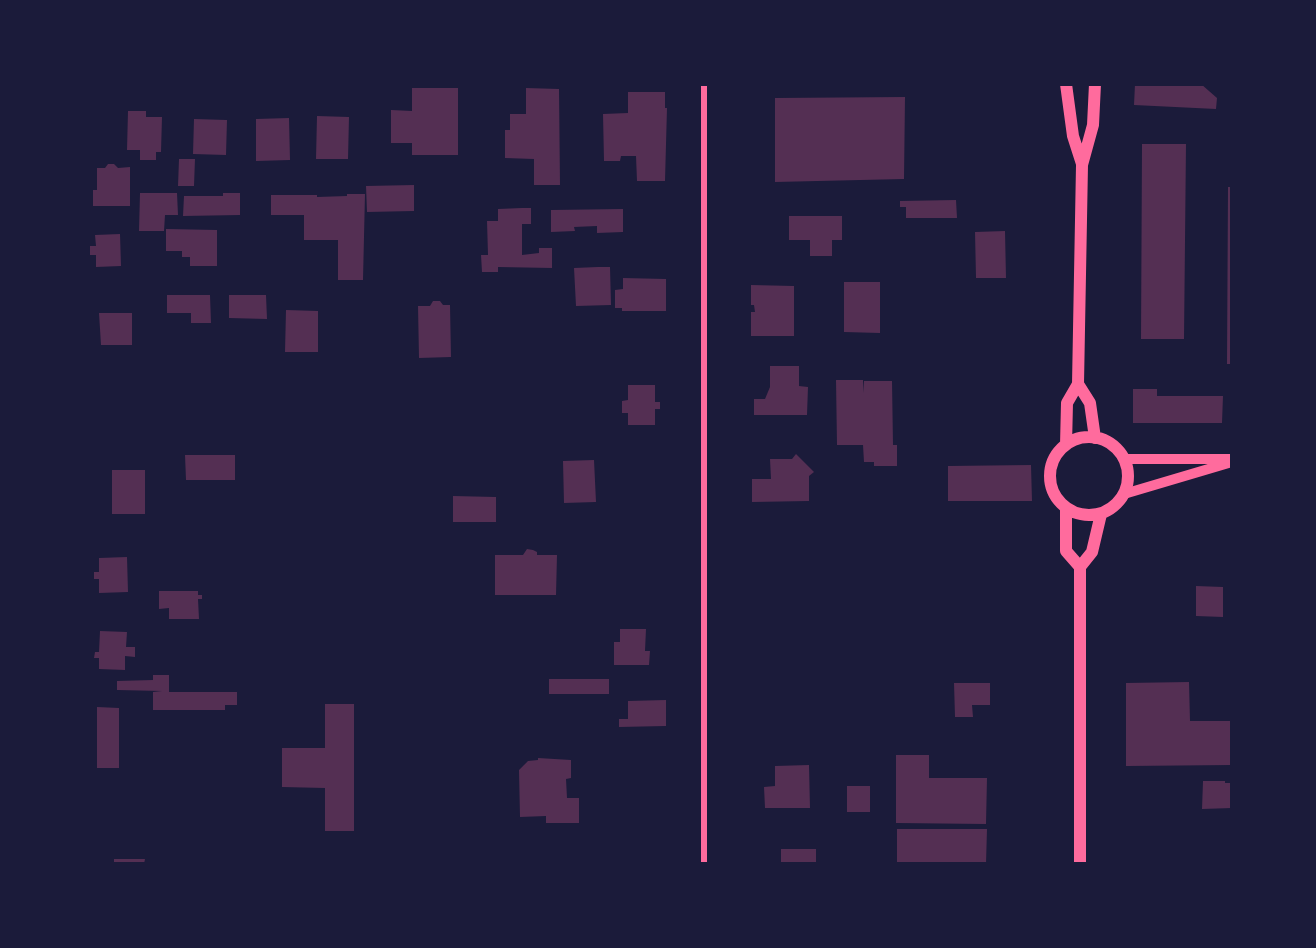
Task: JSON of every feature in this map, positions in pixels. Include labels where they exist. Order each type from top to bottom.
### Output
[{"type":"main road","points":[[1066,84],[1073,136],[1082,165]]},
{"type":"main road","points":[[1066,445],[1066,403],[1078,384],[1082,165],[1093,125],[1095,84]]},
{"type":"main road","points":[[1078,384],[1090,403],[1095,438]]},
{"type":"main road","points":[[1095,438],[1112,445],[1124,459],[1128,476],[1124,494],[1110,509],[1101,514],[1089,516],[1077,514],[1066,508],[1053,492],[1050,471],[1059,452],[1066,445],[1075,440],[1095,438]]},
{"type":"main road","points":[[1066,508],[1066,551],[1080,567]]},
{"type":"main road","points":[[1080,864],[1080,567],[1092,552],[1101,514]]},
{"type":"street","points":[[704,84],[704,864]]},
{"type":"street","points":[[1124,459],[1232,460]]},
{"type":"street","points":[[1124,494],[1232,460]]},
{"type":"building","points":[[1135,84],[1201,84],[1217,98],[1216,109],[1134,105]]},
{"type":"building","points":[[412,88],[458,88],[458,155],[412,155],[412,143],[391,143],[391,110],[412,111]]},
{"type":"building","points":[[526,88],[559,89],[560,185],[534,185],[534,159],[505,158],[505,130],[510,130],[510,114],[526,114]]},
{"type":"building","points":[[628,92],[665,92],[665,108],[667,108],[665,181],[637,181],[636,156],[621,156],[620,161],[604,161],[603,114],[628,113]]},
{"type":"building","points":[[905,97],[904,179],[775,182],[775,98]]},
{"type":"building","points":[[128,111],[146,111],[146,117],[162,117],[161,152],[156,152],[156,160],[140,160],[140,150],[127,150]]},
{"type":"building","points":[[317,116],[349,117],[348,159],[316,159]]},
{"type":"building","points":[[289,118],[290,160],[256,161],[256,119]]},
{"type":"building","points":[[194,119],[227,120],[226,155],[193,154]]},
{"type":"building","points":[[1142,144],[1186,144],[1184,339],[1141,339]]},
{"type":"building","points":[[179,159],[195,159],[194,186],[178,186]]},
{"type":"building","points":[[108,164],[114,164],[118,168],[130,167],[130,206],[93,206],[93,190],[97,190],[97,168],[105,168]]},
{"type":"building","points":[[414,185],[414,211],[367,212],[366,186]]},
{"type":"building","points":[[1228,187],[1232,187],[1232,364],[1227,364]]},
{"type":"building","points":[[140,193],[177,193],[178,215],[165,215],[164,231],[139,231]]},
{"type":"building","points":[[223,193],[240,193],[240,215],[183,216],[184,196],[223,196]]},
{"type":"building","points":[[347,194],[365,194],[363,280],[338,280],[338,240],[304,240],[304,215],[271,215],[271,195],[317,195],[317,197],[347,196]]},
{"type":"building","points":[[956,200],[957,218],[906,218],[906,207],[900,207],[900,201]]},
{"type":"building","points":[[531,208],[531,224],[522,224],[522,255],[539,253],[539,248],[552,248],[552,268],[498,267],[498,272],[482,272],[481,255],[488,255],[487,221],[498,221],[498,209]]},
{"type":"building","points":[[623,209],[623,232],[597,233],[597,226],[574,227],[575,231],[551,232],[551,210]]},
{"type":"building","points":[[789,216],[842,216],[842,240],[832,240],[832,256],[810,256],[810,240],[789,240]]},
{"type":"building","points":[[166,229],[217,230],[217,266],[190,266],[190,257],[182,257],[182,251],[166,251]]},
{"type":"building","points":[[1005,231],[1006,278],[976,278],[975,232]]},
{"type":"building","points":[[120,234],[121,266],[96,267],[96,255],[90,255],[90,246],[96,246],[95,235]]},
{"type":"building","points":[[610,267],[611,305],[576,306],[574,268]]},
{"type":"building","points":[[623,278],[666,279],[666,311],[622,311],[622,308],[615,308],[615,290],[623,289]]},
{"type":"building","points":[[844,282],[880,282],[880,333],[844,332]]},
{"type":"building","points":[[751,285],[794,286],[794,336],[751,336],[751,312],[755,312],[754,305],[751,305]]},
{"type":"building","points":[[167,295],[210,295],[211,323],[191,323],[191,313],[167,313]]},
{"type":"building","points":[[229,295],[266,295],[267,319],[229,318]]},
{"type":"building","points":[[433,301],[450,305],[451,357],[419,358],[418,306],[430,306]]},
{"type":"building","points":[[286,310],[318,311],[318,352],[285,352]]},
{"type":"building","points":[[99,313],[132,313],[132,345],[101,345]]},
{"type":"building","points":[[770,366],[799,366],[799,386],[808,387],[807,415],[754,415],[754,399],[765,399],[770,387]]},
{"type":"building","points":[[836,380],[863,380],[863,393],[864,381],[892,381],[893,445],[897,445],[897,466],[874,466],[874,462],[864,462],[863,445],[837,445]]},
{"type":"building","points":[[628,385],[655,385],[655,402],[660,402],[660,409],[655,409],[655,425],[628,425],[628,413],[622,413],[622,401],[628,400]]},
{"type":"building","points":[[1133,389],[1157,389],[1157,396],[1223,396],[1222,423],[1133,423]]},
{"type":"building","points":[[796,454],[814,472],[809,476],[809,501],[752,502],[752,479],[771,479],[770,459],[792,459]]},
{"type":"building","points":[[185,455],[235,455],[235,480],[186,480]]},
{"type":"building","points":[[594,460],[596,502],[564,503],[563,461]]},
{"type":"building","points":[[1031,465],[1032,501],[948,501],[948,466]]},
{"type":"building","points":[[112,470],[145,470],[145,514],[112,514]]},
{"type":"building","points":[[453,496],[496,497],[496,522],[453,522]]},
{"type":"building","points":[[527,549],[537,552],[537,555],[557,555],[556,595],[495,595],[495,555],[523,555]]},
{"type":"building","points":[[127,557],[128,592],[99,593],[99,579],[94,579],[94,572],[99,572],[99,558]]},
{"type":"building","points":[[1196,586],[1223,587],[1223,617],[1196,616]]},
{"type":"building","points":[[159,591],[198,591],[198,595],[202,595],[202,599],[198,599],[199,619],[169,619],[169,608],[159,609]]},
{"type":"building","points":[[620,629],[646,629],[645,651],[650,651],[649,665],[614,665],[614,642],[620,642]]},
{"type":"building","points":[[100,631],[127,632],[126,647],[135,647],[135,657],[125,656],[125,670],[99,669],[99,658],[94,658],[95,652],[99,652]]},
{"type":"building","points":[[153,675],[169,675],[169,692],[237,692],[237,705],[225,705],[225,710],[153,710],[153,692],[162,691],[117,690],[117,681],[153,680]]},
{"type":"building","points":[[549,679],[609,679],[609,694],[549,694]]},
{"type":"building","points":[[1189,682],[1190,721],[1232,721],[1232,765],[1126,766],[1126,683]]},
{"type":"building","points":[[954,683],[990,683],[990,705],[972,705],[973,717],[955,717]]},
{"type":"building","points":[[666,700],[666,726],[619,727],[619,719],[628,719],[628,701]]},
{"type":"building","points":[[325,704],[354,704],[354,831],[325,831],[325,788],[282,787],[282,748],[325,748]]},
{"type":"building","points":[[97,707],[119,708],[119,768],[97,768]]},
{"type":"building","points":[[896,755],[929,755],[929,778],[987,778],[986,824],[896,823]]},
{"type":"building","points":[[538,758],[571,760],[571,778],[566,779],[567,798],[579,798],[579,823],[546,823],[546,816],[520,817],[519,770],[528,761],[538,760]]},
{"type":"building","points":[[809,765],[810,808],[765,808],[764,787],[775,786],[775,766]]},
{"type":"building","points":[[1203,781],[1232,783],[1232,808],[1202,809]]},
{"type":"building","points":[[847,786],[870,786],[870,812],[847,812]]},
{"type":"building","points":[[897,829],[987,829],[986,864],[897,864]]},
{"type":"building","points":[[781,849],[816,849],[816,864],[758,864],[758,862],[781,862]]},
{"type":"building","points":[[114,859],[145,859],[144,864],[114,864]]}]
